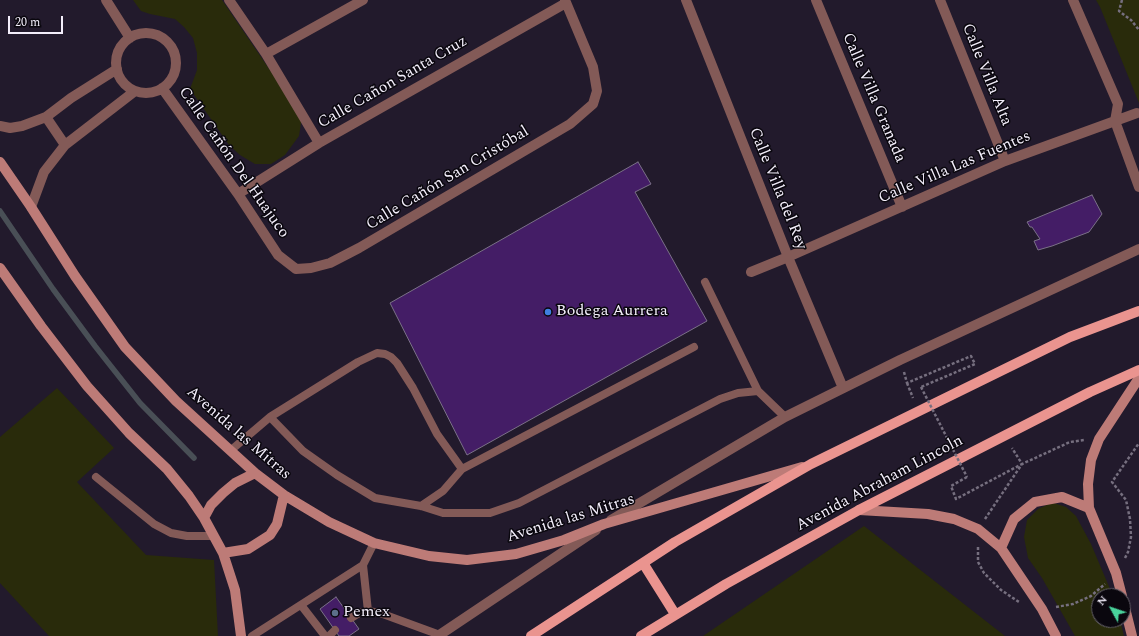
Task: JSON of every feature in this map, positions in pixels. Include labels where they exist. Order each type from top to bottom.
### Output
[{"type":"main road","points":[[531,636],[712,520],[811,464],[1070,337],[1139,311]]},
{"type":"main road","name":"Avenida Abraham Lincoln","points":[[641,636],[726,584],[859,510],[1090,392],[1139,370]]},
{"type":"main road","points":[[643,563],[675,614]]},
{"type":"street","points":[[106,0],[130,38]]},
{"type":"street","points":[[229,0],[266,54],[318,143]]},
{"type":"street","points":[[266,54],[363,0]]},
{"type":"street","name":"Calle Villa del Rey","points":[[686,0],[788,257],[843,388]]},
{"type":"street","name":"Calle Villa Granada","points":[[816,0],[902,207]]},
{"type":"street","name":"Calle Villa Alta","points":[[940,0],[1005,161]]},
{"type":"street","points":[[1073,0],[1118,104],[1115,121],[1139,187]]},
{"type":"street","name":"Calle Cañón San Cristóbal","points":[[278,255],[296,269],[311,268],[330,263],[359,248],[570,124],[593,104],[596,91],[593,67],[565,1]]},
{"type":"street","name":"Calle Cañon Santa Cruz","points":[[238,194],[318,143],[565,1]]},
{"type":"street","points":[[148,33],[157,35],[165,40],[171,47],[175,55],[176,65],[174,74],[169,82],[162,88],[154,92],[144,93],[135,91],[127,86],[120,78],[116,69],[118,52],[123,44],[130,38],[139,34],[148,33]]},
{"type":"street","points":[[0,126],[10,128],[22,126],[46,117],[71,98],[116,69]]},
{"type":"street","name":"Calle Cañón Del Huajuco","points":[[162,88],[238,194],[278,255]]},
{"type":"street","points":[[31,207],[44,172],[65,145],[135,91]]},
{"type":"street","points":[[1118,104],[1138,114]]},
{"type":"street","name":"Calle Villa Las Fuentes","points":[[751,272],[1005,161],[1138,114]]},
{"type":"street","points":[[46,117],[65,145]]},
{"type":"street","name":"Avenida las Mitras","points":[[0,162],[75,276],[125,347],[176,400],[255,474],[284,495],[329,522],[374,544],[429,556],[467,560],[516,554],[564,540],[604,524],[811,464]]},
{"type":"street","points":[[439,635],[604,524],[785,417],[900,360],[1139,250]]},
{"type":"street","points":[[0,268],[41,326],[87,386],[129,432],[167,469],[189,496],[204,518],[223,553],[235,590],[241,636]]},
{"type":"street","points":[[1120,588],[1116,573],[1089,508],[1088,484],[1091,460],[1100,439],[1139,378]]},
{"type":"street","points":[[204,518],[211,505],[223,493],[235,483],[255,474]]},
{"type":"street","points":[[223,553],[248,549],[270,535],[277,524],[284,495]]},
{"type":"street","points":[[1000,548],[1014,519],[1035,502],[1062,496],[1089,508]]},
{"type":"street","points":[[859,510],[928,514],[954,519],[978,529],[1000,548],[1042,609],[1056,636]]},
{"type":"lane","points":[[705,282],[758,391],[785,417]]},
{"type":"lane","points":[[421,506],[443,491],[462,469],[694,347]]},
{"type":"lane","points":[[230,451],[270,417],[358,362],[377,354],[385,354],[397,363],[413,388],[437,434],[462,469]]},
{"type":"lane","points":[[270,417],[303,451],[337,475],[375,498],[421,506],[443,513],[490,513],[519,503],[720,399],[738,393],[758,391]]},
{"type":"lane","points":[[96,477],[154,524],[171,533],[187,536],[214,536]]},
{"type":"lane","points":[[252,636],[363,565],[374,544]]},
{"type":"lane","points":[[363,565],[368,611]]},
{"type":"lane","points":[[301,605],[325,636]]},
{"type":"lane","points":[[351,618],[359,613],[368,611],[380,613],[439,635]]},
{"type":"path","points":[[1122,0],[1119,11],[1131,20],[1139,30]]},
{"type":"path","points":[[900,360],[907,384],[971,356],[975,364],[921,388],[967,477],[951,486],[956,499],[1022,464],[1070,442],[1100,439]]},
{"type":"path","points":[[1004,435],[1022,464]]},
{"type":"path","points":[[1022,464],[978,529],[978,562],[984,573],[1001,590],[1018,602],[1029,607],[1042,609],[1073,604],[1091,596],[1110,580],[1116,573],[1128,552],[1131,537],[1130,519],[1126,500],[1112,482],[1139,443]]},
{"type":"green space","points":[[133,0],[222,0],[302,117],[299,136],[285,155],[271,164],[255,164],[240,155],[229,145],[190,89],[197,70],[197,53],[193,38],[175,19],[141,11]]},
{"type":"green space","points":[[1096,0],[1139,0],[1139,103],[1100,7]]},
{"type":"green space","points":[[57,388],[114,448],[77,482],[146,555],[214,560],[218,636],[49,636],[0,583],[0,437]]},
{"type":"green space","points":[[1054,503],[1066,507],[1076,516],[1091,544],[1110,588],[1091,588],[1091,628],[1122,628],[1124,636],[1075,636],[1042,578],[1028,558],[1024,537],[1027,520],[1038,509]]},
{"type":"green space","points":[[864,526],[1005,636],[703,636]]},
{"type":"building","name":"Bodega Aurrera","points":[[638,162],[651,184],[635,192],[707,321],[467,455],[390,303]]},
{"type":"building","points":[[1092,195],[1102,214],[1089,232],[1038,250],[1034,241],[1040,239],[1027,222]]},
{"type":"building","name":"Pemex","points":[[336,597],[359,629],[349,636],[339,636],[320,609]]},
{"type":"waterway","points":[[0,211],[53,289],[95,346],[140,403],[194,458]]},
{"type":"place","name":"Bodega Aurrera","points":[[548,312]]},
{"type":"place","name":"Pemex","points":[[335,613]]}]
